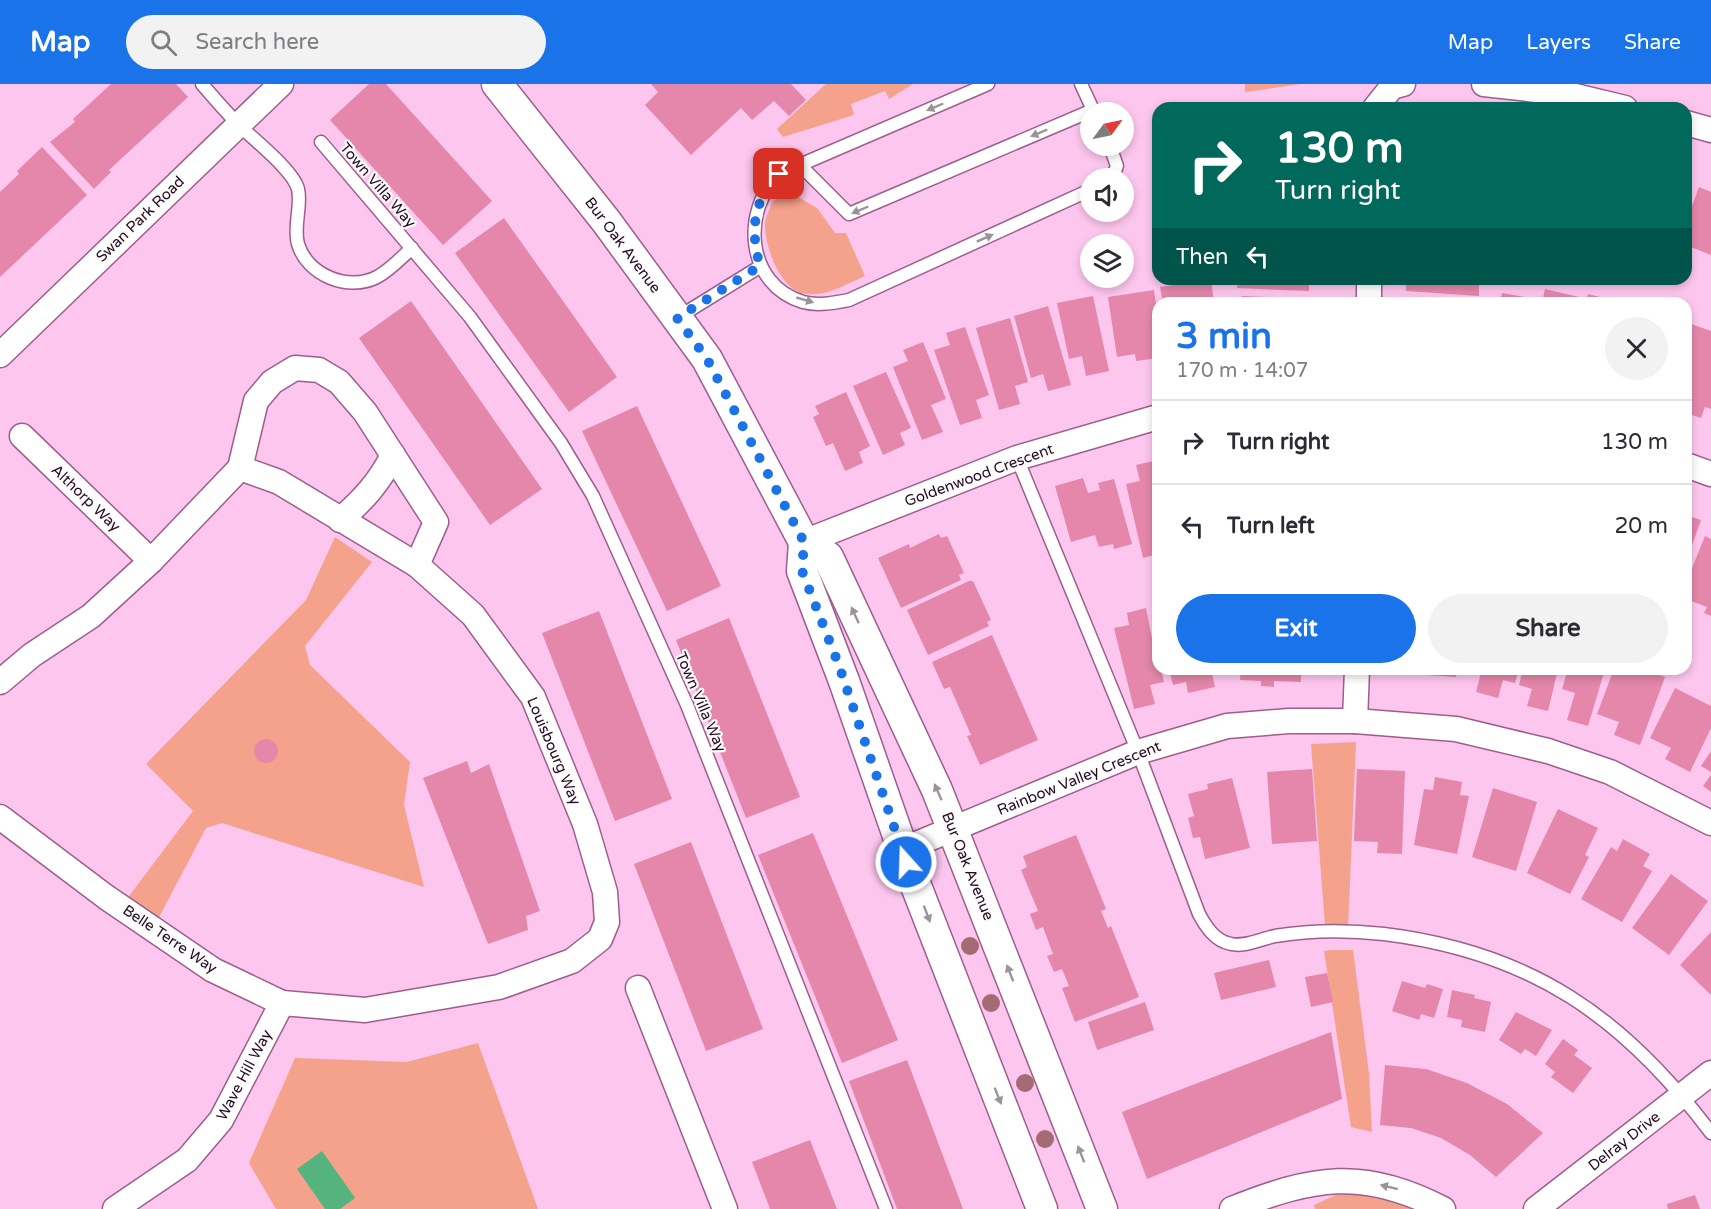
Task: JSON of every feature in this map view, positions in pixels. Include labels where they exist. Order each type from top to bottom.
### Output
[{"type":"street","name":"Swan Park Road","points":[[0,355],[281,84]]},
{"type":"street","name":"Bur Oak Avenue","points":[[497,84],[606,221],[707,359],[804,542],[828,557],[953,829],[1102,1209]]},
{"type":"street","points":[[1380,102],[1392,87],[1403,84]]},
{"type":"street","points":[[1484,84],[1564,88],[1607,102]]},
{"type":"street","points":[[1692,125],[1711,130]]},
{"type":"street","points":[[0,682],[32,655],[91,616],[151,561],[240,468],[256,401],[272,382],[294,368],[319,370],[339,382],[365,412],[436,522],[417,565]]},
{"type":"street","name":"Goldenwood Crescent","points":[[804,542],[1017,458],[1152,419]]},
{"type":"street","name":"Althorp Way","points":[[22,436],[151,561]]},
{"type":"street","points":[[340,520],[364,500],[380,481],[393,455]]},
{"type":"street","points":[[1692,467],[1711,474]]},
{"type":"street","name":"Louisbourg Way","points":[[240,468],[279,482],[417,565],[473,615],[532,697],[585,824],[605,892],[606,922],[600,939]]},
{"type":"street","points":[[804,542],[802,571],[844,681],[902,850],[1042,1209]]},
{"type":"street","points":[[1355,721],[1357,675]]},
{"type":"street","name":"Rainbow Valley Crescent","points":[[902,850],[1138,752],[1227,726],[1289,721],[1355,721],[1456,729],[1548,751],[1610,772],[1711,823]]},
{"type":"street","name":"Belle Terre Way","points":[[0,817],[106,897],[213,970],[282,1003],[364,1010],[499,987],[572,961],[600,939]]},
{"type":"street","points":[[638,988],[725,1209]]},
{"type":"street","name":"Wave Hill Way","points":[[115,1209],[187,1160],[221,1120],[282,1003]]},
{"type":"street","name":"Delray Drive","points":[[1536,1209],[1711,1073]]},
{"type":"street","points":[[1232,1209],[1299,1185],[1347,1181],[1395,1188],[1443,1209]]},
{"type":"lane","name":"Town Villa Way","points":[[202,84],[238,124],[282,165],[298,188],[298,244],[312,268],[334,279],[349,282],[361,281],[376,277],[412,248]]},
{"type":"lane","points":[[988,84],[779,174],[767,186],[760,198],[754,224],[754,244],[760,266],[775,286],[802,302],[828,304],[849,300],[1080,195]]},
{"type":"lane","points":[[1081,84],[1090,102]]},
{"type":"lane","points":[[800,165],[849,214],[1080,117]]},
{"type":"lane","name":"Town Villa Way","points":[[321,142],[470,317],[561,443],[593,496],[687,705],[886,1209]]},
{"type":"lane","points":[[677,318],[760,266]]},
{"type":"lane","points":[[1017,458],[1138,752],[1198,914],[1211,932],[1223,942],[1240,944],[1275,936],[1341,931],[1415,939],[1469,951],[1512,966],[1588,1007],[1632,1043],[1683,1095],[1711,1133]]},
{"type":"shaded area","points":[[826,84],[913,84],[889,99],[885,91],[851,104],[854,115],[783,137],[777,129]]},
{"type":"shaded area","points":[[1245,84],[1301,84],[1245,92]]},
{"type":"shaded area","points":[[791,193],[817,208],[835,233],[846,233],[865,276],[837,289],[815,294],[807,294],[790,286],[772,257],[765,224],[773,201]]},
{"type":"shaded area","points":[[335,537],[372,562],[305,646],[310,665],[410,762],[404,805],[424,887],[222,823],[206,828],[157,921],[126,900],[193,811],[146,764],[306,600]]},
{"type":"shaded area","points":[[1356,742],[1348,927],[1325,925],[1311,744]]},
{"type":"shaded area","points":[[1353,950],[1369,1073],[1372,1132],[1351,1127],[1324,951]]},
{"type":"shaded area","points":[[478,1043],[538,1209],[276,1209],[249,1163],[295,1058],[407,1062]]},
{"type":"shaded area","points":[[322,1151],[355,1198],[340,1209],[325,1209],[297,1169]]},
{"type":"shaded area","points":[[1355,1194],[1375,1197],[1414,1209],[1315,1209],[1314,1205],[1336,1195]]},
{"type":"building","points":[[111,84],[176,84],[188,97],[109,170],[111,172],[94,189],[50,142],[75,122],[73,119]]},
{"type":"building","points":[[369,84],[386,84],[492,201],[443,245],[330,120]]},
{"type":"building","points":[[651,84],[791,84],[806,100],[789,116],[774,101],[752,120],[741,108],[691,155],[645,105],[658,92]]},
{"type":"building","points":[[42,147],[87,195],[0,277],[0,192],[19,174],[17,171]]},
{"type":"building","points":[[1699,187],[1711,192],[1711,255],[1692,247],[1692,206]]},
{"type":"building","points":[[504,218],[617,377],[569,412],[455,253]]},
{"type":"building","points":[[1212,285],[1213,297],[1162,297],[1160,287]]},
{"type":"building","points":[[1237,285],[1309,285],[1309,291],[1237,288]]},
{"type":"building","points":[[1406,285],[1479,285],[1479,296],[1406,291]]},
{"type":"building","points":[[1545,289],[1579,297],[1543,297]]},
{"type":"building","points":[[1154,290],[1152,359],[1136,361],[1135,354],[1117,357],[1108,297]]},
{"type":"building","points":[[1502,293],[1524,297],[1501,297]]},
{"type":"building","points":[[1093,296],[1109,371],[1086,376],[1082,356],[1069,359],[1057,303]]},
{"type":"building","points":[[411,301],[542,489],[490,525],[359,338]]},
{"type":"building","points":[[1048,306],[1071,385],[1048,391],[1043,374],[1031,378],[1014,316]]},
{"type":"building","points":[[1010,318],[1028,382],[1015,386],[1020,404],[999,410],[976,328]]},
{"type":"building","points":[[1692,324],[1711,331],[1711,409],[1705,407],[1701,418],[1692,415]]},
{"type":"building","points":[[965,327],[989,395],[976,400],[982,418],[960,425],[934,350],[950,345],[946,333]]},
{"type":"building","points":[[923,342],[946,399],[931,405],[943,432],[922,440],[893,367],[908,361],[903,350]]},
{"type":"building","points":[[886,372],[911,428],[900,433],[905,445],[883,455],[853,386]]},
{"type":"building","points":[[846,392],[870,446],[859,452],[863,463],[845,471],[833,443],[826,446],[813,417],[819,414],[815,406]]},
{"type":"building","points":[[637,406],[721,586],[667,611],[582,431]]},
{"type":"building","points":[[1152,461],[1152,556],[1143,558],[1126,484],[1140,481],[1136,465]]},
{"type":"building","points":[[1083,478],[1088,493],[1100,490],[1098,483],[1114,479],[1132,544],[1114,549],[1113,544],[1099,547],[1095,535],[1071,542],[1055,486]]},
{"type":"building","points":[[1692,517],[1701,520],[1692,545]]},
{"type":"building","points":[[939,534],[941,538],[947,536],[964,573],[959,575],[961,580],[901,608],[878,558],[909,544],[910,548]]},
{"type":"building","points":[[1705,536],[1711,539],[1711,616],[1704,613],[1707,607],[1692,601],[1692,568]]},
{"type":"building","points":[[973,581],[991,620],[987,622],[989,626],[928,655],[907,610]]},
{"type":"building","points":[[1146,608],[1152,638],[1152,675],[1162,675],[1164,682],[1150,685],[1155,704],[1134,709],[1114,628],[1129,625],[1127,613]]},
{"type":"building","points":[[599,611],[672,799],[615,821],[542,633]]},
{"type":"building","points":[[729,618],[800,797],[746,818],[676,640]]},
{"type":"building","points":[[992,635],[1038,740],[980,765],[967,736],[971,735],[950,687],[944,689],[932,662]]},
{"type":"building","points":[[1170,675],[1212,675],[1215,687],[1188,693],[1186,682],[1173,685]]},
{"type":"building","points":[[1240,675],[1301,675],[1301,682],[1274,681],[1274,687],[1261,686],[1261,681],[1240,680]]},
{"type":"building","points":[[1426,675],[1456,675],[1456,677]]},
{"type":"building","points":[[1480,675],[1517,675],[1515,683],[1503,680],[1498,698],[1476,692]]},
{"type":"building","points":[[1522,675],[1557,675],[1548,711],[1527,706],[1532,689],[1519,685]]},
{"type":"building","points":[[1566,675],[1603,675],[1588,726],[1567,720],[1575,693],[1562,689]]},
{"type":"building","points":[[1612,675],[1660,675],[1665,677],[1640,745],[1614,735],[1619,722],[1597,714]]},
{"type":"building","points":[[1675,688],[1711,706],[1711,728],[1690,772],[1665,759],[1671,748],[1650,738]]},
{"type":"building","points":[[266,739],[275,742],[278,751],[275,760],[266,763],[257,760],[254,751],[257,742]]},
{"type":"building","points":[[1711,751],[1711,772],[1701,766]]},
{"type":"building","points":[[467,761],[471,773],[489,764],[540,911],[526,916],[528,930],[488,944],[423,778]]},
{"type":"building","points":[[1312,769],[1317,841],[1272,844],[1267,772]]},
{"type":"building","points":[[1357,769],[1405,771],[1402,854],[1377,853],[1378,842],[1354,841]]},
{"type":"building","points":[[1711,775],[1711,792],[1703,786]]},
{"type":"building","points":[[1435,777],[1462,782],[1460,795],[1469,796],[1457,854],[1414,845],[1424,789],[1433,790]]},
{"type":"building","points":[[1232,778],[1250,848],[1205,859],[1200,837],[1193,838],[1188,818],[1194,816],[1188,794],[1208,789],[1207,784]]},
{"type":"building","points":[[1493,788],[1537,802],[1516,871],[1472,857]]},
{"type":"building","points":[[1558,809],[1598,828],[1585,855],[1589,857],[1570,894],[1527,873]]},
{"type":"building","points":[[813,833],[898,1040],[842,1063],[758,855]]},
{"type":"building","points":[[1076,835],[1106,909],[1101,911],[1108,928],[1111,926],[1139,997],[1075,1022],[1062,988],[1069,986],[1062,969],[1054,972],[1047,956],[1053,954],[1043,927],[1036,930],[1030,914],[1038,911],[1021,870],[1027,867],[1023,856]]},
{"type":"building","points":[[1623,839],[1650,854],[1643,866],[1652,871],[1622,922],[1581,899],[1611,847],[1617,851]]},
{"type":"building","points":[[691,842],[763,1029],[706,1051],[634,864]]},
{"type":"building","points":[[1671,874],[1708,901],[1669,955],[1632,928]]},
{"type":"building","points":[[1711,932],[1711,995],[1680,965]]},
{"type":"building","points":[[1269,960],[1276,987],[1221,1000],[1214,973]]},
{"type":"building","points":[[1327,973],[1333,1002],[1311,1007],[1305,977]]},
{"type":"building","points":[[1402,981],[1425,988],[1427,984],[1443,989],[1434,1018],[1421,1014],[1419,1020],[1392,1011]]},
{"type":"building","points":[[1452,990],[1475,995],[1474,998],[1491,1002],[1485,1032],[1461,1027],[1462,1020],[1447,1017]]},
{"type":"building","points":[[1145,1002],[1154,1030],[1097,1050],[1088,1022]]},
{"type":"building","points":[[1516,1012],[1552,1030],[1536,1056],[1525,1049],[1521,1054],[1499,1040]]},
{"type":"building","points":[[1331,1032],[1342,1099],[1147,1179],[1122,1112]]},
{"type":"building","points":[[1563,1039],[1578,1050],[1574,1055],[1592,1068],[1573,1093],[1551,1077],[1555,1072],[1545,1064]]},
{"type":"building","points":[[907,1060],[963,1209],[897,1209],[849,1081]]},
{"type":"building","points":[[1385,1065],[1426,1069],[1467,1083],[1507,1104],[1543,1133],[1496,1177],[1470,1155],[1441,1138],[1411,1128],[1380,1125]]},
{"type":"building","points":[[810,1140],[837,1209],[770,1209],[752,1162]]},
{"type":"building","points":[[1695,1195],[1700,1209],[1668,1209],[1667,1204]]},
{"type":"route","points":[[779,174],[767,186],[760,198],[754,224],[754,244],[760,266],[677,318],[707,359],[804,542],[802,571],[838,663],[906,862]]}]
